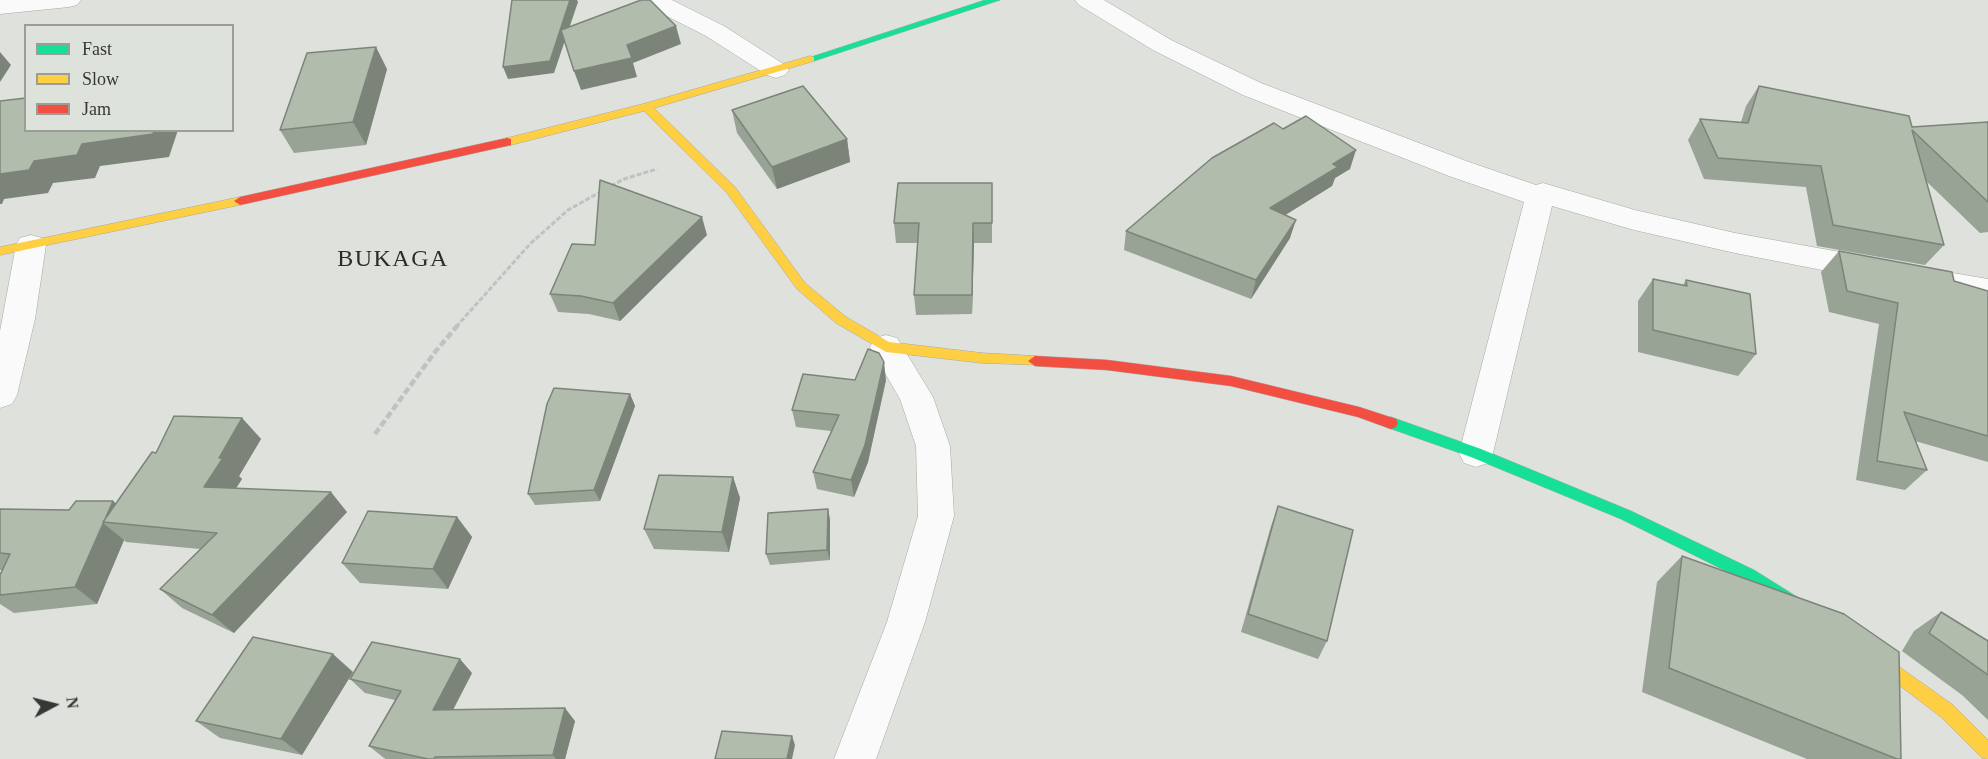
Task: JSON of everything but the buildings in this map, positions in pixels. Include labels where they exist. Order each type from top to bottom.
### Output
[{"type":"street","points":[[0,7],[69,0]]},
{"type":"street","points":[[653,0],[715,31],[776,70]]},
{"type":"street","points":[[0,251],[386,170],[646,107],[776,70],[995,0]]},
{"type":"street","points":[[1087,0],[1162,45],[1252,89],[1459,169],[1539,197]]},
{"type":"street","points":[[646,107],[699,156],[731,190],[801,286],[841,320],[886,347],[982,358],[1107,365],[1231,381],[1359,412],[1476,453],[1626,515],[1749,575],[1815,618]]},
{"type":"street","points":[[1476,453],[1539,197],[1543,194],[1634,220],[1735,243],[1988,290]]},
{"type":"street","points":[[0,395],[19,319],[31,245]]},
{"type":"street","points":[[855,759],[906,622],[936,516],[933,446],[916,397],[886,347]]},
{"type":"street","points":[[1853,642],[1947,711],[1988,752]]},
{"type":"path","points":[[375,434],[435,352],[492,285],[530,244],[568,210],[624,178],[699,156]]},
{"type":"traffic: fast","points":[[810,59],[995,0]]},
{"type":"traffic: fast","points":[[1391,423],[1476,453],[1626,515],[1749,575],[1804,610]]},
{"type":"traffic: slow","points":[[507,142],[646,107],[810,59]]},
{"type":"traffic: slow","points":[[646,107],[731,190],[801,286],[841,320],[886,347],[982,358],[1035,361]]},
{"type":"traffic: slow","points":[[0,251],[240,201]]},
{"type":"traffic: slow","points":[[1863,648],[1947,711],[1988,752]]},
{"type":"traffic: jam","points":[[240,201],[507,142]]},
{"type":"traffic: jam","points":[[1035,361],[1107,365],[1231,381],[1359,412],[1391,423]]},
{"type":"district","name":"BUKAGA","points":[[393,260]]}]
